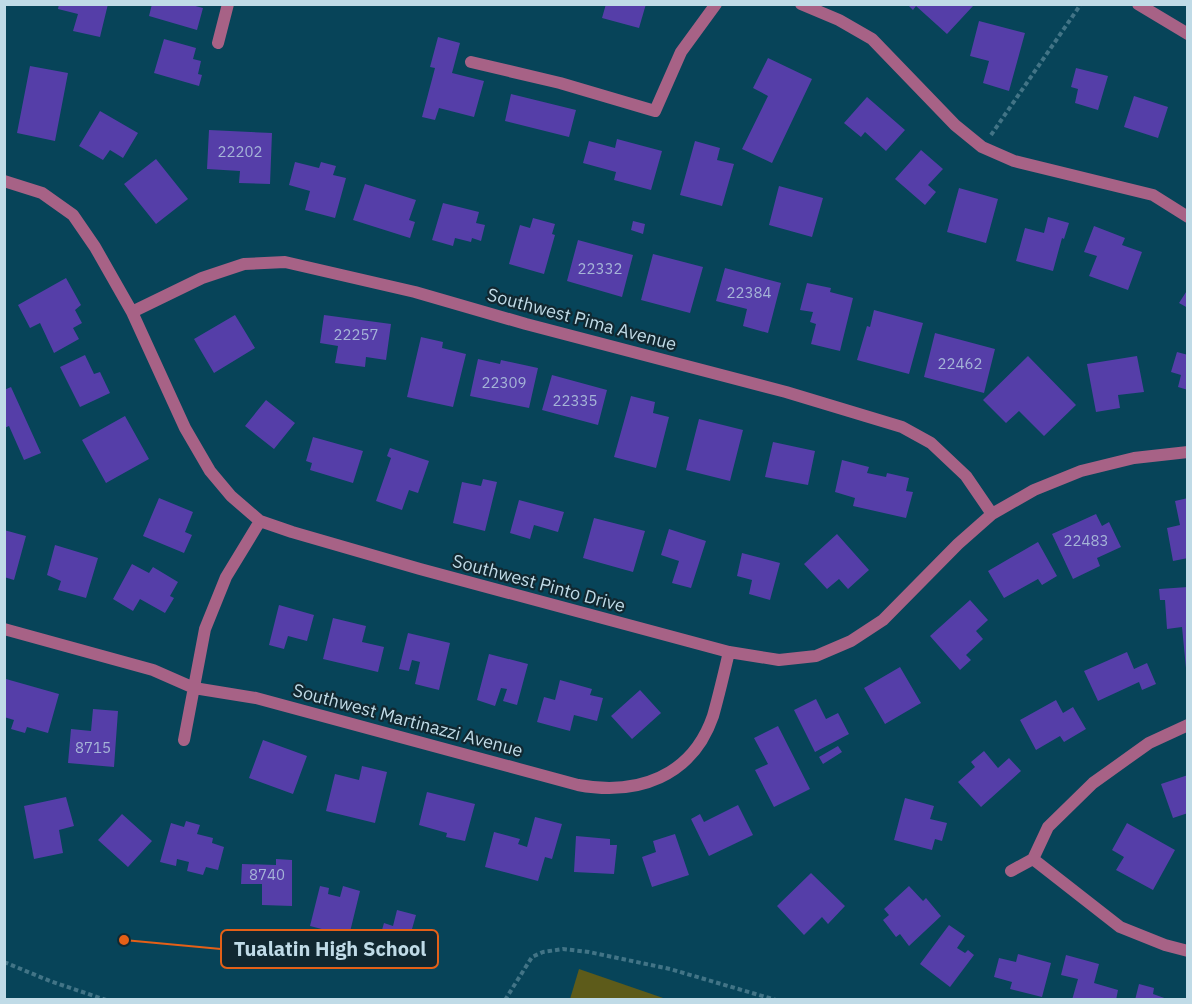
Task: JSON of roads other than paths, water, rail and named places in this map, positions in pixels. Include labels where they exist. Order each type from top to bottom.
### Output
[{"type":"street","points":[[218,43],[228,4]]},
{"type":"street","points":[[471,62],[560,83],[655,111],[681,52],[716,4]]},
{"type":"street","points":[[801,4],[872,39],[955,125],[982,147],[1014,161],[1153,195],[1188,217]]},
{"type":"street","points":[[1138,4],[1188,34]]},
{"type":"street","name":"Southwest Pinto Drive","points":[[4,181],[42,193],[74,215],[132,312],[185,428],[210,471],[231,496],[260,521],[420,569],[729,652],[779,660],[816,656],[851,641],[884,620],[958,544],[992,514],[1034,490],[1081,471],[1134,458],[1188,452]]},
{"type":"street","name":"Southwest Pima Avenue","points":[[132,312],[202,278],[244,264],[285,262],[415,292],[526,324],[786,392],[902,427],[931,442],[966,476],[992,514]]},
{"type":"street","points":[[184,740],[205,629],[226,577],[260,521]]},
{"type":"street","name":"Southwest Martinazzi Avenue","points":[[4,629],[153,670],[194,688],[256,698],[578,785],[618,790],[638,787],[655,781],[678,767],[698,746],[712,718],[729,652]]},
{"type":"street","points":[[1011,871],[1033,859],[1048,826],[1092,783],[1149,743],[1188,725]]},
{"type":"street","points":[[1033,859],[1120,927],[1165,945],[1188,951]]},
{"type":"place","name":"Tualatin High School","points":[[124,940]]}]
